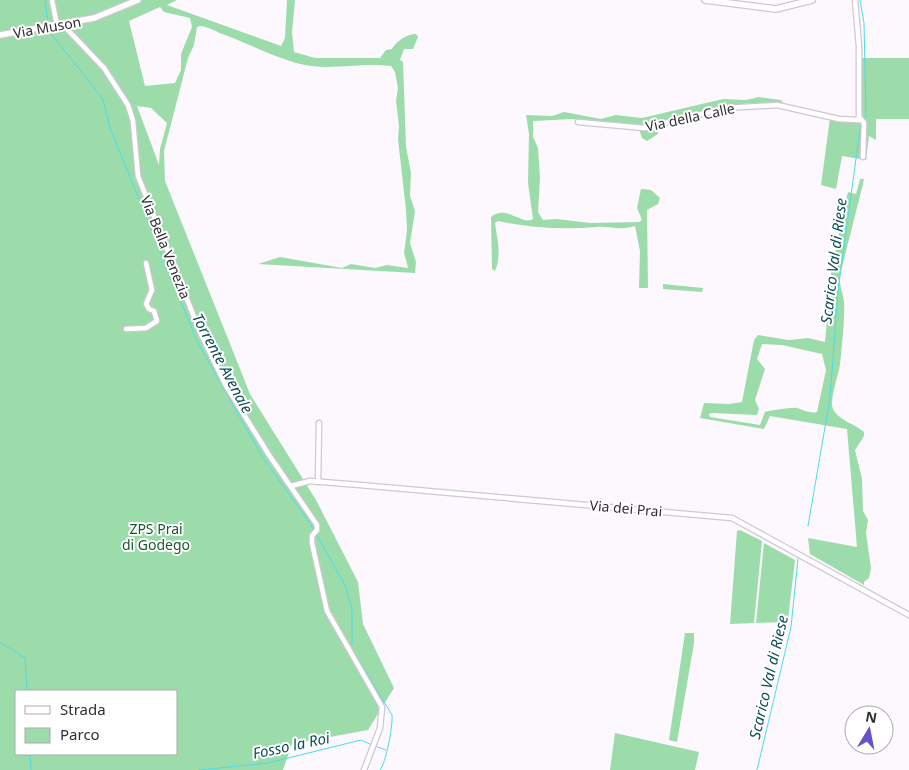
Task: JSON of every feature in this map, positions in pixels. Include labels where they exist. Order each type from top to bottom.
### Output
[{"type":"main road","name":"Via Muson","points":[[0,35],[94,18],[138,0]]},
{"type":"main road","points":[[705,0],[776,9],[812,0]]},
{"type":"street","points":[[52,0],[57,25]]},
{"type":"street","points":[[855,0],[860,46],[860,118],[864,123],[863,157]]},
{"type":"street","name":"Via Bella Venezia","points":[[65,24],[66,28],[104,68],[128,105],[133,121],[138,176],[180,283],[218,371],[269,455],[316,521],[312,543],[327,611],[382,707],[382,723],[364,770]]},
{"type":"street","name":"Via della Calle","points":[[578,122],[644,128],[726,108],[777,105],[839,118],[860,118]]},
{"type":"street","points":[[126,329],[146,328],[157,321],[154,311],[148,309],[146,304],[152,290],[146,262]]},
{"type":"street","points":[[318,482],[320,422]]},
{"type":"street","name":"Via dei Prai","points":[[291,486],[298,483],[318,482],[732,518],[909,615]]},
{"type":"green space","name":"ZPS Prai di Godego","points":[[0,0],[177,0],[167,5],[281,46],[285,38],[287,0],[295,0],[292,32],[294,52],[315,58],[380,58],[386,50],[392,49],[402,38],[416,34],[418,37],[413,49],[404,49],[400,60],[403,62],[406,147],[411,173],[410,196],[415,211],[410,243],[416,262],[415,273],[258,264],[280,257],[342,268],[351,264],[375,268],[387,265],[408,268],[404,253],[407,230],[398,139],[399,126],[396,101],[398,88],[395,72],[391,66],[308,66],[278,57],[207,27],[197,27],[194,45],[188,58],[164,151],[165,181],[250,394],[316,500],[358,582],[363,624],[394,688],[368,730],[292,744],[283,770],[0,770]],"holes":[[[160,7],[164,12],[190,18],[192,27],[181,54],[181,70],[175,83],[145,86],[129,21]],[[137,106],[151,108],[167,123],[160,149],[159,165]]]},
{"type":"green space","points":[[859,58],[909,58],[909,119],[876,119],[876,140],[869,136],[866,160],[842,156],[836,189],[821,185],[830,118],[824,117],[863,122]]},
{"type":"green space","points":[[759,97],[781,100],[785,105],[780,107],[754,103],[721,107],[660,121],[656,125],[658,134],[647,141],[642,138],[639,129],[572,119],[533,121],[533,137],[538,148],[540,178],[538,212],[543,220],[557,219],[590,223],[639,222],[642,220],[637,208],[641,189],[651,190],[660,198],[658,204],[647,210],[648,288],[639,288],[640,251],[635,226],[624,228],[560,228],[535,227],[498,221],[495,223],[498,259],[495,271],[492,269],[491,217],[502,213],[524,220],[533,219],[528,183],[529,134],[526,115],[552,116],[564,112],[601,119],[616,115],[642,118],[723,99],[746,100]]},
{"type":"green space","points":[[860,179],[864,179],[840,275],[844,302],[844,325],[840,364],[832,405],[835,413],[864,432],[864,436],[855,450],[862,479],[863,511],[868,520],[866,533],[871,568],[869,578],[864,582],[864,585],[810,554],[808,538],[857,547],[847,429],[770,416],[764,429],[700,418],[704,403],[729,404],[742,402],[754,340],[758,335],[789,340],[808,338],[825,342],[832,262],[838,243],[840,223],[848,192],[856,194]],"holes":[[[762,344],[782,345],[822,354],[826,370],[817,412],[809,412],[797,408],[765,412],[760,425],[710,417],[709,414],[712,413],[757,415],[759,409],[755,400],[765,369],[757,359]]]},
{"type":"green space","points":[[663,284],[703,288],[702,292],[663,289]]},
{"type":"green space","points":[[740,530],[762,541],[754,623],[730,624],[737,531]]},
{"type":"green space","points":[[764,543],[795,560],[788,619],[786,622],[756,623]]},
{"type":"green space","points":[[685,633],[694,633],[694,643],[677,742],[669,740]]},
{"type":"green space","points":[[615,733],[699,752],[695,770],[610,770]]},
{"type":"waterway","points":[[45,0],[48,24]]},
{"type":"waterway","name":"Scarico Val di Riese","points":[[808,526],[830,398],[838,291],[861,122],[866,117],[864,23],[860,0]]},
{"type":"waterway","name":"Torrente Avenale","points":[[48,30],[103,99],[110,128],[197,341],[263,458],[310,523],[345,585],[352,609],[352,645]]},
{"type":"waterway","name":"Scarico Val di Riese","points":[[757,770],[791,627],[798,559]]},
{"type":"waterway","points":[[0,642],[25,658],[27,690]]},
{"type":"waterway","name":"Torrente Avenale","points":[[352,649],[392,715],[389,744],[380,770]]},
{"type":"waterway","name":"Fosso la Roi","points":[[199,770],[268,763],[361,740],[372,745]]},
{"type":"waterway","name":"Fosso la Roi","points":[[375,746],[386,750]]},
{"type":"waterway","points":[[30,755],[31,770]]}]
